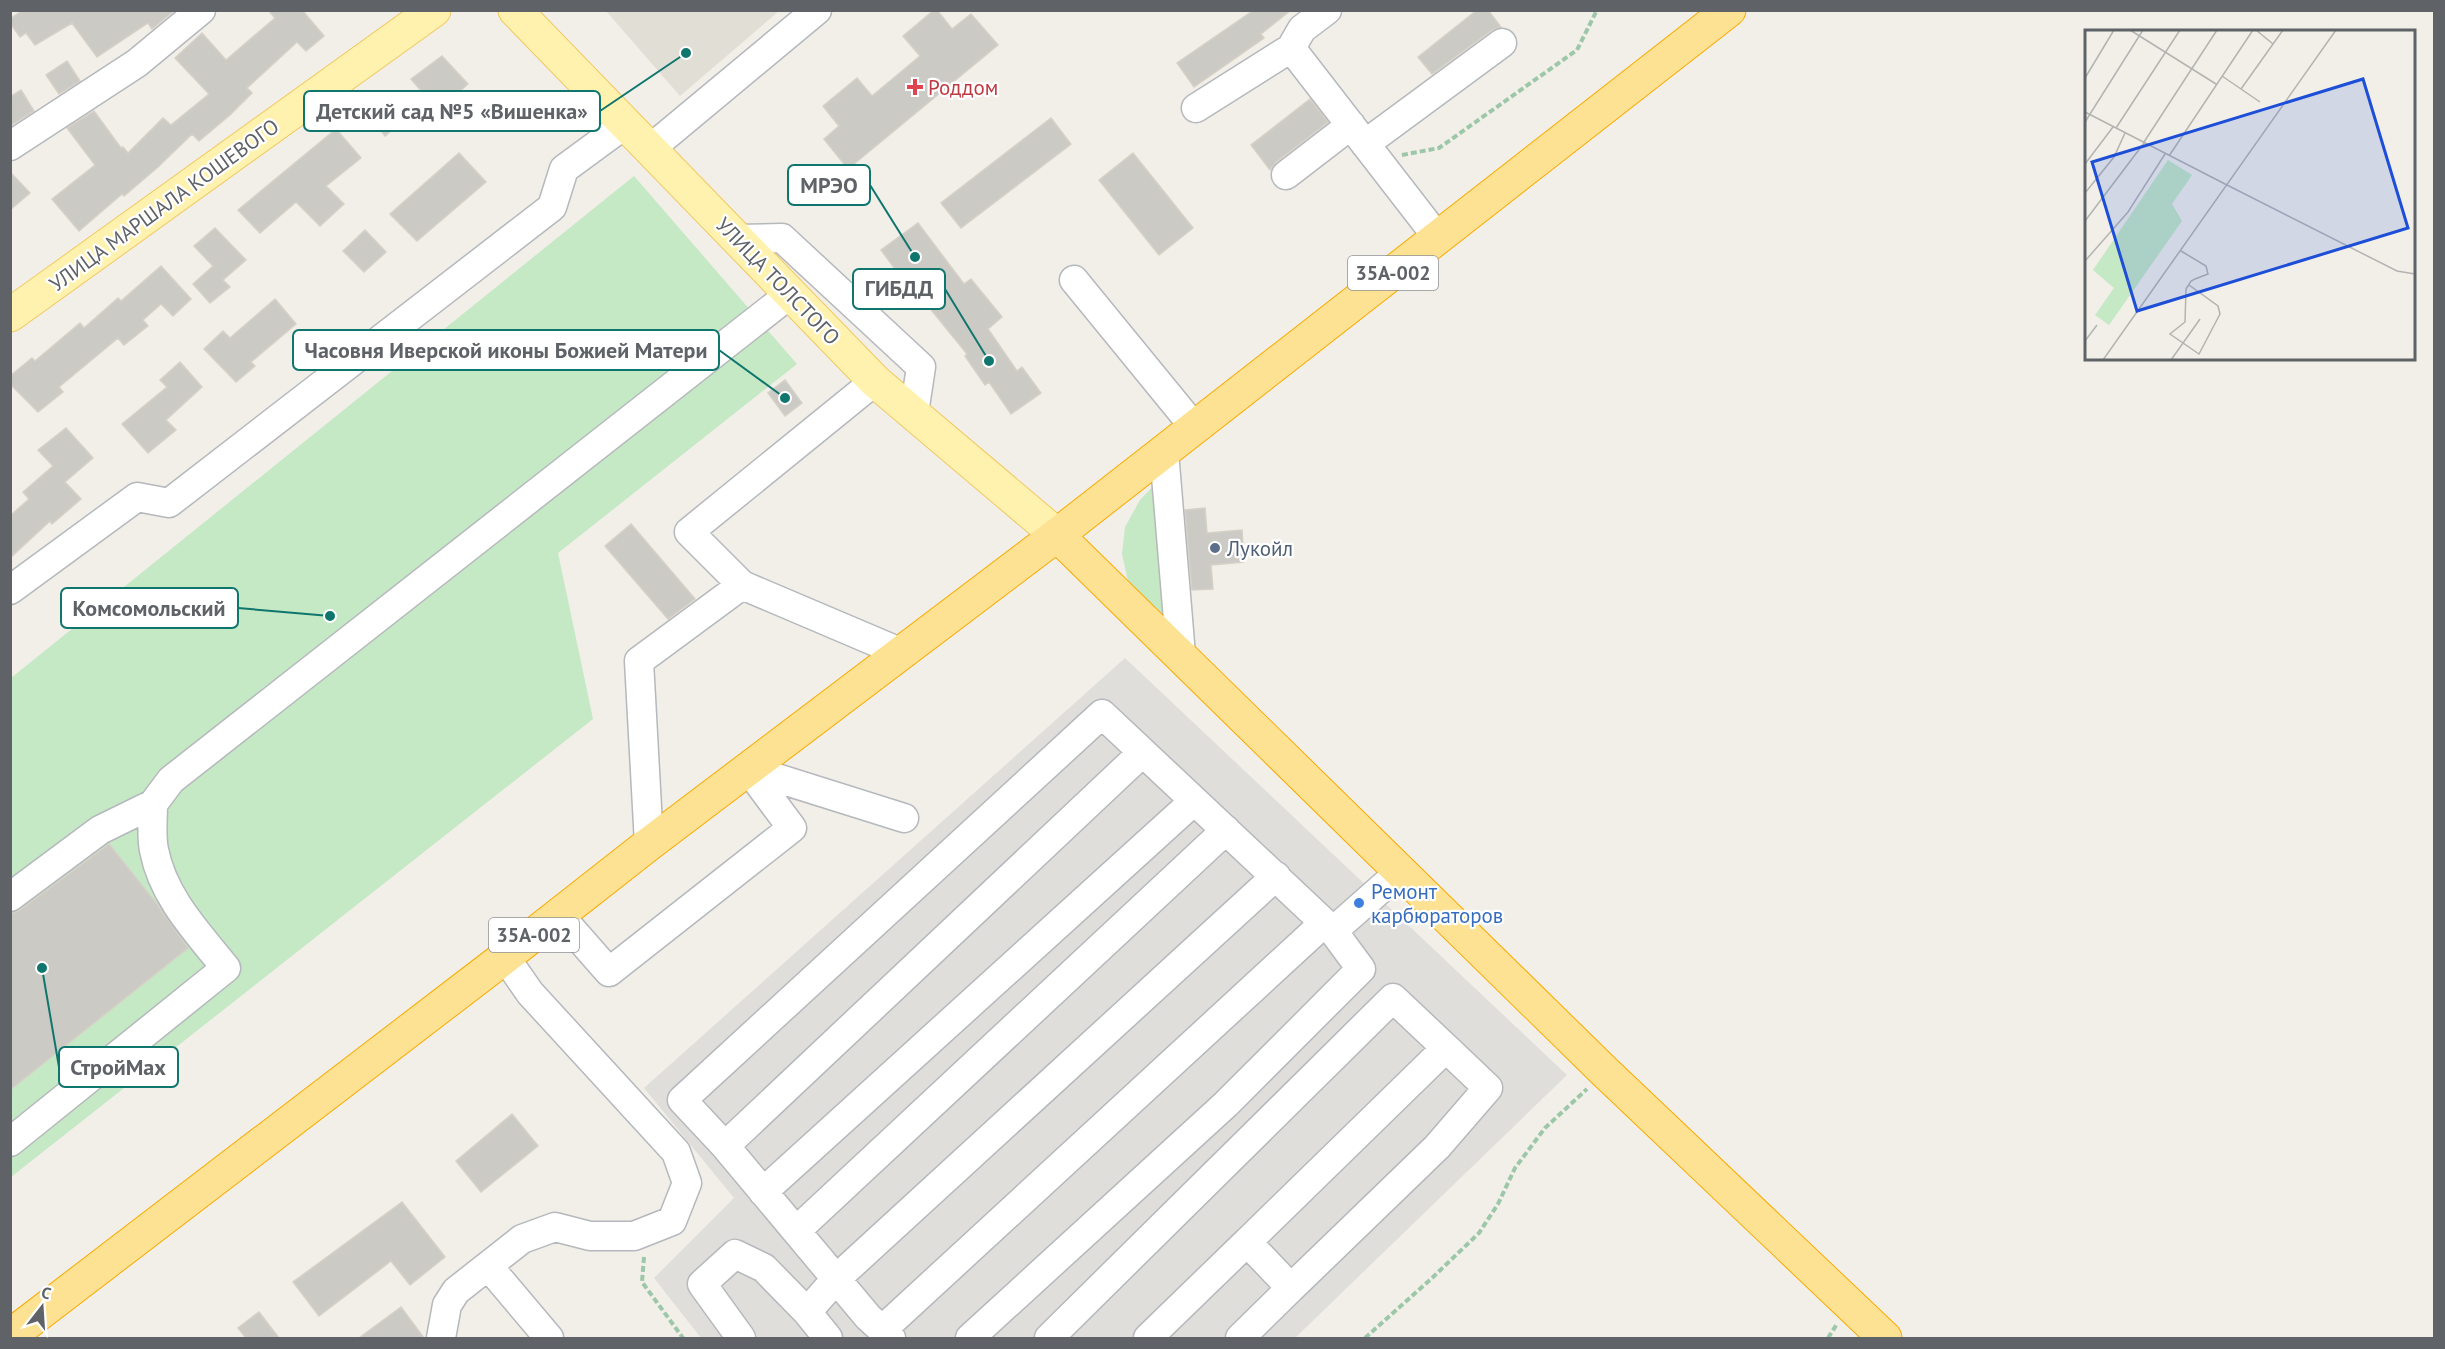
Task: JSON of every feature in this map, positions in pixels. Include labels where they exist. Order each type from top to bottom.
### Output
[{"type":"highway","name":"35А-002","points":[[10,1336],[505,957],[648,844],[1057,535],[1729,10]]},
{"type":"highway","points":[[1057,535],[1604,1071],[1885,1338]]},
{"type":"main road","name":"УЛИЦА МАРШАЛА КОШЕВОГО","points":[[10,315],[434,10]]},
{"type":"main road","name":"УЛИЦА ТОЛСТОГО","points":[[515,10],[624,125],[875,381],[1057,535]]},
{"type":"street","points":[[10,146],[137,63],[201,10]]},
{"type":"street","points":[[650,149],[817,10]]},
{"type":"street","points":[[1196,108],[1291,48],[1302,29],[1327,10]]},
{"type":"street","points":[[1286,175],[1364,143],[1502,44]]},
{"type":"street","points":[[1291,48],[1438,238]]},
{"type":"street","points":[[10,590],[137,497],[169,503],[552,207],[564,169],[624,125]]},
{"type":"street","points":[[737,239],[782,238],[921,367],[914,413]]},
{"type":"street","points":[[1074,280],[1195,428]]},
{"type":"street","points":[[10,897],[100,830],[153,804],[171,780],[790,294]]},
{"type":"street","points":[[875,381],[689,532],[742,585],[902,653]]},
{"type":"street","points":[[1164,452],[1181,655]]},
{"type":"street","points":[[648,844],[639,661],[742,585]]},
{"type":"street","points":[[1240,1338],[1437,1147],[1488,1088],[1361,969],[1328,927],[1276,876],[1102,714],[682,1100],[725,1146],[868,1317],[887,1334],[1328,927],[1401,871]]},
{"type":"street","points":[[725,1146],[1142,753]]},
{"type":"street","points":[[748,769],[904,818]]},
{"type":"street","points":[[559,915],[609,972],[792,828],[748,769]]},
{"type":"street","points":[[763,1192],[1194,801]]},
{"type":"street","points":[[10,1142],[226,968],[176,905],[160,872],[153,849],[153,804]]},
{"type":"street","points":[[796,1231],[1226,830]]},
{"type":"street","points":[[807,1312],[836,1279],[1276,876]]},
{"type":"street","points":[[441,1338],[447,1305],[456,1291],[522,1239],[555,1227],[590,1236],[634,1236],[672,1221],[687,1183],[676,1152],[530,993],[505,957]]},
{"type":"street","points":[[970,1338],[1226,1104],[1361,969]]},
{"type":"street","points":[[1049,1338],[1392,998]]},
{"type":"street","points":[[1148,1338],[1446,1048]]},
{"type":"street","points":[[1247,1242],[1291,1288]]},
{"type":"street","points":[[741,1338],[702,1284],[735,1254],[765,1268],[828,1338]]},
{"type":"street","points":[[489,1267],[549,1338]]},
{"type":"path","points":[[1364,143],[1439,148],[1577,50],[1597,10]]},
{"type":"path","points":[[1365,1338],[1394,1314],[1479,1233],[1498,1204],[1515,1168],[1545,1128],[1604,1071]]},
{"type":"path","points":[[647,1231],[642,1282],[683,1338]]},
{"type":"shaded area","points":[[606,11],[779,11],[680,96]]},
{"type":"shaded area","points":[[1125,658],[1567,1075],[1295,1338],[701,1338],[654,1278],[734,1198],[644,1088]]},
{"type":"green space","points":[[634,176],[797,364],[558,553],[593,719],[11,1177],[11,678]]},
{"type":"green space","points":[[1160,479],[1171,632],[1128,581],[1122,554],[1125,527],[1140,500]]},
{"type":"building","points":[[23,10],[175,10],[152,29],[148,23],[97,57],[72,23],[35,45],[26,33],[20,37],[10,23],[10,19]]},
{"type":"building","points":[[268,10],[302,10],[324,36],[306,51],[297,42],[247,88],[252,93],[230,115],[199,141],[192,134],[158,167],[79,231],[52,199],[95,165],[67,128],[94,111],[121,148],[123,147],[128,153],[163,118],[171,125],[209,94],[175,58],[202,33],[226,60],[275,18]]},
{"type":"building","name":"Роддом","points":[[934,10],[937,10],[952,29],[971,14],[998,45],[848,169],[824,139],[839,126],[823,106],[857,78],[872,96],[920,56],[903,36]]},
{"type":"building","points":[[1254,10],[1291,10],[1261,34],[1264,38],[1194,87],[1177,63]]},
{"type":"building","points":[[1477,10],[1488,10],[1501,27],[1492,30],[1432,74],[1418,57]]},
{"type":"building","points":[[442,56],[468,84],[438,110],[411,79]]},
{"type":"building","points":[[67,61],[80,81],[59,94],[46,75]]},
{"type":"building","points":[[21,90],[34,111],[10,126],[10,97]]},
{"type":"building","points":[[384,94],[405,119],[385,136],[364,108]]},
{"type":"building","points":[[1310,99],[1328,122],[1276,162],[1270,170],[1251,145]]},
{"type":"building","points":[[1051,118],[1071,144],[961,228],[941,203]]},
{"type":"building","points":[[336,129],[361,158],[326,186],[344,204],[320,226],[296,202],[260,233],[238,210]]},
{"type":"building","points":[[459,153],[486,182],[417,241],[390,214]]},
{"type":"building","points":[[1133,153],[1193,228],[1159,255],[1099,180]]},
{"type":"building","points":[[10,172],[30,193],[10,210]]},
{"type":"building","points":[[918,223],[964,284],[971,279],[1002,317],[988,329],[1017,371],[1022,367],[1041,393],[1011,414],[989,382],[985,385],[965,356],[967,354],[915,290],[912,292],[881,250]]},
{"type":"building","points":[[215,228],[246,260],[223,280],[230,287],[210,303],[193,284],[213,266],[194,246]]},
{"type":"building","points":[[365,230],[386,252],[364,272],[343,251]]},
{"type":"building","points":[[161,266],[191,299],[173,316],[161,304],[143,320],[148,326],[124,345],[118,338],[59,387],[63,392],[38,412],[10,384],[10,376],[32,358],[35,361],[80,323],[84,328],[118,298],[121,301]]},
{"type":"building","points":[[275,299],[296,324],[251,362],[255,366],[236,382],[204,349],[223,331],[230,338]]},
{"type":"building","points":[[180,362],[202,387],[166,420],[176,430],[148,453],[122,424],[167,387],[160,380]]},
{"type":"building","points":[[785,380],[802,403],[785,416],[768,393]]},
{"type":"building","points":[[66,428],[93,458],[65,482],[81,499],[52,524],[50,521],[10,558],[10,516],[29,499],[23,492],[53,466],[38,450]]},
{"type":"building","name":"Лукойл","points":[[1205,508],[1207,533],[1242,530],[1244,562],[1211,565],[1213,589],[1192,590],[1185,510]]},
{"type":"building","points":[[631,524],[695,599],[668,619],[605,546]]},
{"type":"building","points":[[109,844],[157,904],[188,948],[10,1090],[10,914],[20,910]]},
{"type":"building","points":[[512,1114],[538,1146],[481,1192],[456,1161]]},
{"type":"building","points":[[402,1202],[445,1257],[410,1285],[391,1261],[319,1316],[293,1282]]},
{"type":"building","points":[[401,1307],[424,1338],[359,1338]]},
{"type":"building","points":[[259,1312],[279,1338],[246,1338],[238,1328]]},
{"type":"place","name":"Детский сад №5 «Вишенка»","points":[[686,53]]},
{"type":"place","name":"Роддом","points":[[915,87]]},
{"type":"place","name":"МРЭО","points":[[915,257]]},
{"type":"place","name":"ГИБДД","points":[[989,361]]},
{"type":"place","name":"Часовня Иверской иконы Божией Матери","points":[[785,398]]},
{"type":"place","name":"Лукойл","points":[[1215,548]]},
{"type":"place","name":"Комсомольский","points":[[330,616]]},
{"type":"place","name":"Ремонт карбюраторов","points":[[1359,903]]},
{"type":"place","name":"СтройMax","points":[[42,968]]}]
